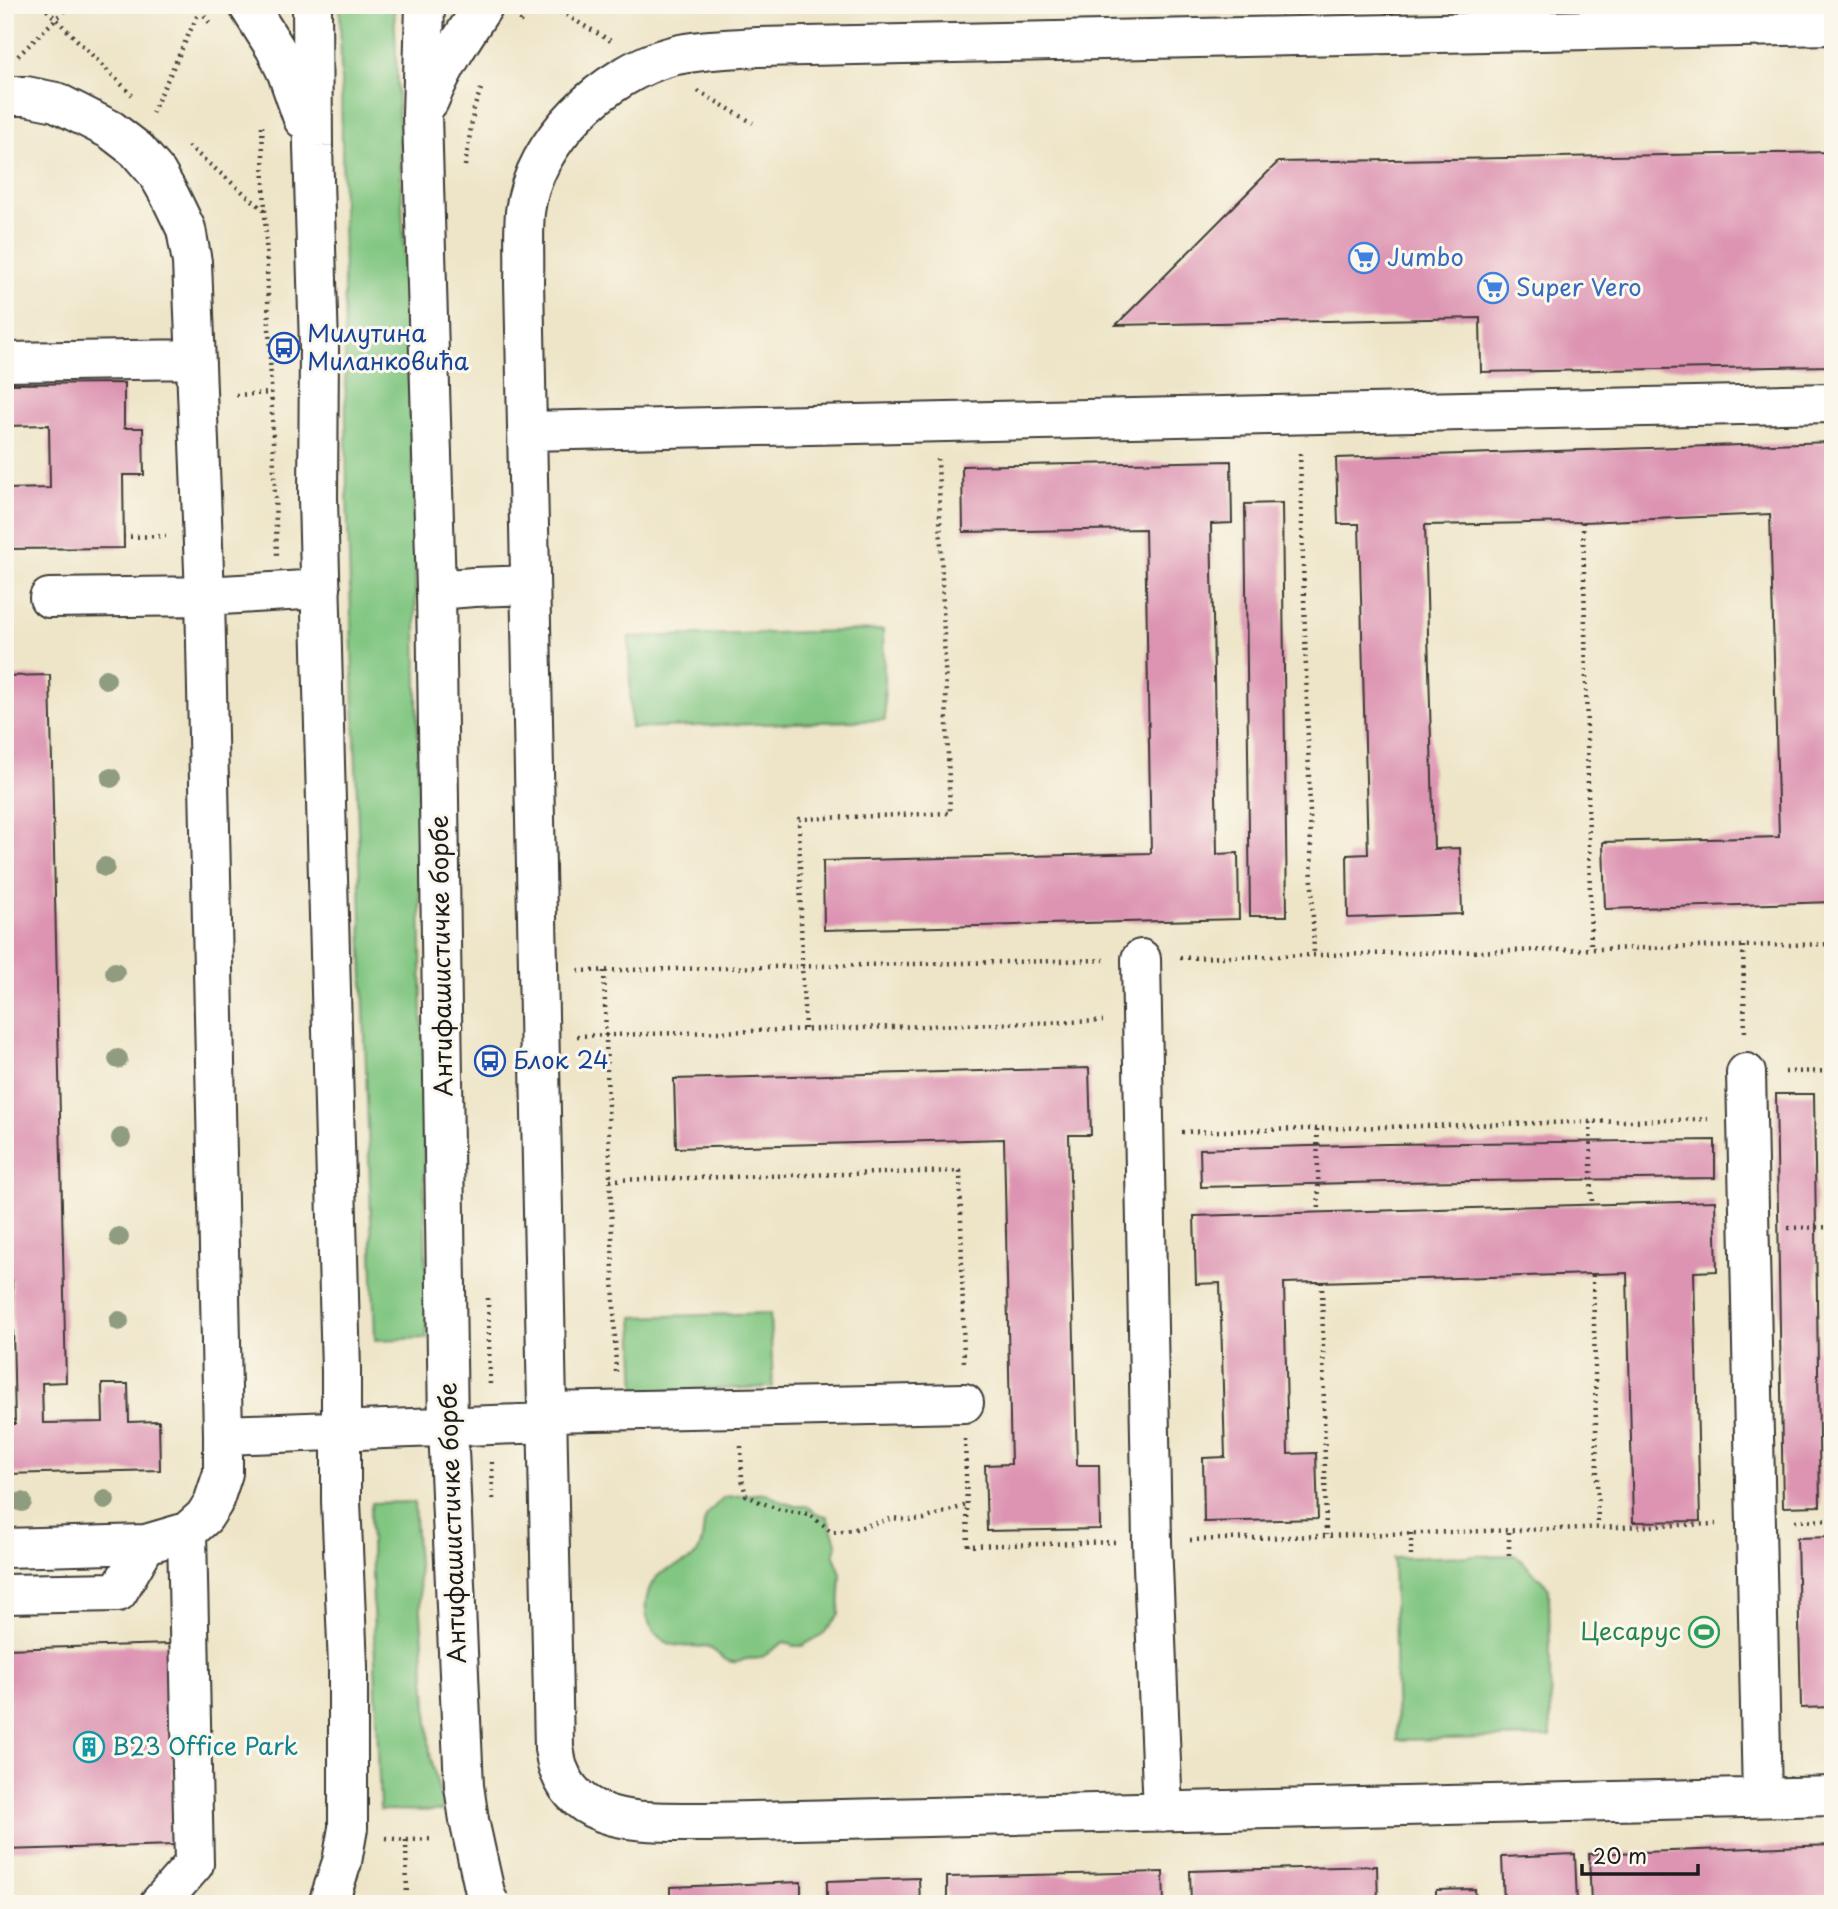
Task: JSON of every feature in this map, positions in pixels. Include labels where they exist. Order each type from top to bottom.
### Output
[{"type":"street","points":[[248,5],[263,26],[287,73],[313,146]]},
{"type":"street","points":[[312,5],[319,347],[318,498],[341,1431],[348,1666],[365,1833],[342,1863],[328,1904]]},
{"type":"street","name":"Антифашистичке борбе","points":[[425,5],[422,116],[436,590],[448,1427],[464,1786],[469,1820],[486,1897],[490,1904]]},
{"type":"street","points":[[422,116],[442,70],[484,5]]},
{"type":"street","points":[[1833,25],[758,47],[674,55],[627,75],[587,103],[568,122],[542,161],[531,186],[525,211],[524,281],[554,1749],[565,1784],[578,1799],[593,1809],[618,1817],[646,1821],[709,1822],[1833,1796]]},
{"type":"street","points":[[5,1548],[146,1544],[187,1532],[204,1517],[213,1503],[223,1473],[205,596],[192,262],[186,229],[157,173],[136,150],[111,130],[56,102],[26,96],[9,78]]},
{"type":"street","points":[[5,362],[195,359]]},
{"type":"street","points":[[527,431],[1833,403]]},
{"type":"street","points":[[436,590],[530,585]]},
{"type":"street","points":[[49,598],[205,596],[321,589]]},
{"type":"street","points":[[1141,959],[1152,1541],[1163,1812]]},
{"type":"street","points":[[1746,1073],[1762,1797]]},
{"type":"street","points":[[223,1434],[491,1426],[617,1410],[964,1403]]},
{"type":"street","points":[[159,1904],[194,1864],[187,1532]]},
{"type":"street","points":[[5,1594],[118,1592],[146,1544]]},
{"type":"path","points":[[9,78],[70,5]]},
{"type":"path","points":[[514,29],[537,5]]},
{"type":"path","points":[[136,150],[200,9]]},
{"type":"path","points":[[465,173],[474,108],[483,82]]},
{"type":"path","points":[[1299,414],[1314,956]]},
{"type":"path","points":[[805,1030],[799,819],[950,813],[936,422]]},
{"type":"path","points":[[1583,522],[1591,949]]},
{"type":"path","points":[[538,972],[1833,944]]},
{"type":"path","points":[[1743,946],[1746,1073],[1833,1071]]},
{"type":"path","points":[[604,971],[617,1410]]},
{"type":"path","points":[[540,1037],[1142,1020]]},
{"type":"path","points":[[1145,1133],[1748,1118]]},
{"type":"path","points":[[1590,1122],[1592,1205]]},
{"type":"path","points":[[1317,1129],[1319,1212]]},
{"type":"path","points":[[610,1180],[960,1171],[968,1546],[1833,1520]]},
{"type":"path","points":[[1593,1275],[1598,1527]]},
{"type":"path","points":[[1322,1282],[1326,1535]]},
{"type":"path","points":[[488,1298],[494,1506]]},
{"type":"path","points":[[736,1407],[746,1495],[760,1502],[778,1509],[809,1514],[832,1532],[852,1530],[893,1518],[924,1519],[967,1505]]},
{"type":"path","points":[[1509,1530],[1509,1555]]},
{"type":"path","points":[[1411,1533],[1411,1557]]},
{"type":"path","points":[[365,1833],[405,1840],[433,1839]]},
{"type":"path","points":[[405,1840],[407,1904]]},
{"type":"green space","points":[[340,5],[394,5],[414,493],[427,1338],[375,1340],[347,497]]},
{"type":"green space","points":[[883,630],[885,720],[631,728],[629,637]]},
{"type":"green space","points":[[770,1313],[773,1387],[636,1392],[633,1317]]},
{"type":"green space","points":[[766,1493],[782,1502],[807,1506],[817,1514],[827,1516],[837,1545],[834,1556],[841,1573],[839,1614],[824,1633],[802,1646],[784,1642],[760,1658],[738,1662],[729,1661],[709,1648],[676,1645],[664,1641],[650,1625],[646,1611],[647,1597],[656,1578],[697,1553],[706,1517],[724,1497]]},
{"type":"green space","points":[[414,1502],[430,1754],[444,1811],[380,1810],[370,1515],[372,1503]]},
{"type":"green space","points":[[1516,1555],[1549,1588],[1551,1737],[1397,1740],[1393,1558]]},
{"type":"building","name":"Super Vero","points":[[1833,152],[1833,366],[1481,372],[1480,318],[1116,325],[1278,162]]},
{"type":"building","points":[[124,383],[124,428],[143,428],[144,475],[123,475],[124,548],[5,549],[5,489],[50,488],[49,425],[5,426],[5,384]]},
{"type":"building","points":[[1833,442],[1833,902],[1605,909],[1603,842],[1779,837],[1770,514],[1425,525],[1434,849],[1460,848],[1462,914],[1348,918],[1347,855],[1368,854],[1359,524],[1338,524],[1336,458]]},
{"type":"building","points":[[1231,461],[1232,523],[1211,524],[1217,854],[1238,853],[1239,919],[824,930],[823,861],[1151,853],[1145,529],[963,532],[962,466]]},
{"type":"building","points":[[1282,503],[1287,916],[1250,916],[1245,504]]},
{"type":"building","points":[[50,675],[66,1382],[42,1383],[43,1423],[103,1422],[102,1384],[128,1384],[129,1422],[159,1421],[160,1470],[5,1474],[5,1424],[15,1424],[12,1280],[5,1280],[5,676]]},
{"type":"building","points":[[1089,1068],[1091,1135],[1069,1135],[1077,1465],[1099,1465],[1100,1529],[987,1531],[985,1465],[1011,1464],[1004,1139],[676,1148],[674,1079]]},
{"type":"building","points":[[1776,1094],[1814,1094],[1820,1506],[1783,1507]]},
{"type":"building","points":[[1715,1140],[1715,1178],[1201,1187],[1200,1149]]},
{"type":"building","points":[[1715,1201],[1717,1271],[1694,1272],[1700,1521],[1633,1522],[1627,1273],[1284,1283],[1288,1454],[1316,1453],[1318,1519],[1204,1522],[1203,1458],[1225,1457],[1220,1283],[1196,1284],[1194,1216]]},
{"type":"building","points":[[1833,1537],[1833,1707],[1801,1708],[1797,1538]]},
{"type":"building","name":"B23 Office Park","points":[[170,1644],[175,1845],[5,1850],[5,1649]]},
{"type":"building","points":[[1833,1845],[1833,1904],[1591,1904],[1589,1854]]},
{"type":"building","points":[[1575,1854],[1577,1904],[1504,1904],[1502,1857]]},
{"type":"building","points":[[1377,1866],[1378,1904],[1191,1904],[1190,1871]]},
{"type":"building","points":[[1163,1872],[1164,1904],[947,1904],[947,1877]]},
{"type":"building","points":[[919,1878],[920,1904],[827,1904],[827,1881]]},
{"type":"building","points":[[801,1882],[801,1904],[670,1904],[670,1887]]},
{"type":"building","points":[[1475,1889],[1476,1904],[1436,1904],[1436,1890]]},
{"type":"place","name":"Jumbo","points":[[1364,258]]},
{"type":"place","name":"Super Vero","points":[[1493,288]]},
{"type":"place","name":"Милутина Миланковића","points":[[284,348]]},
{"type":"place","name":"Блок 24","points":[[490,1061]]},
{"type":"place","name":"Цесарус","points":[[1704,1632]]},
{"type":"place","name":"B23 Office Park","points":[[89,1747]]}]
